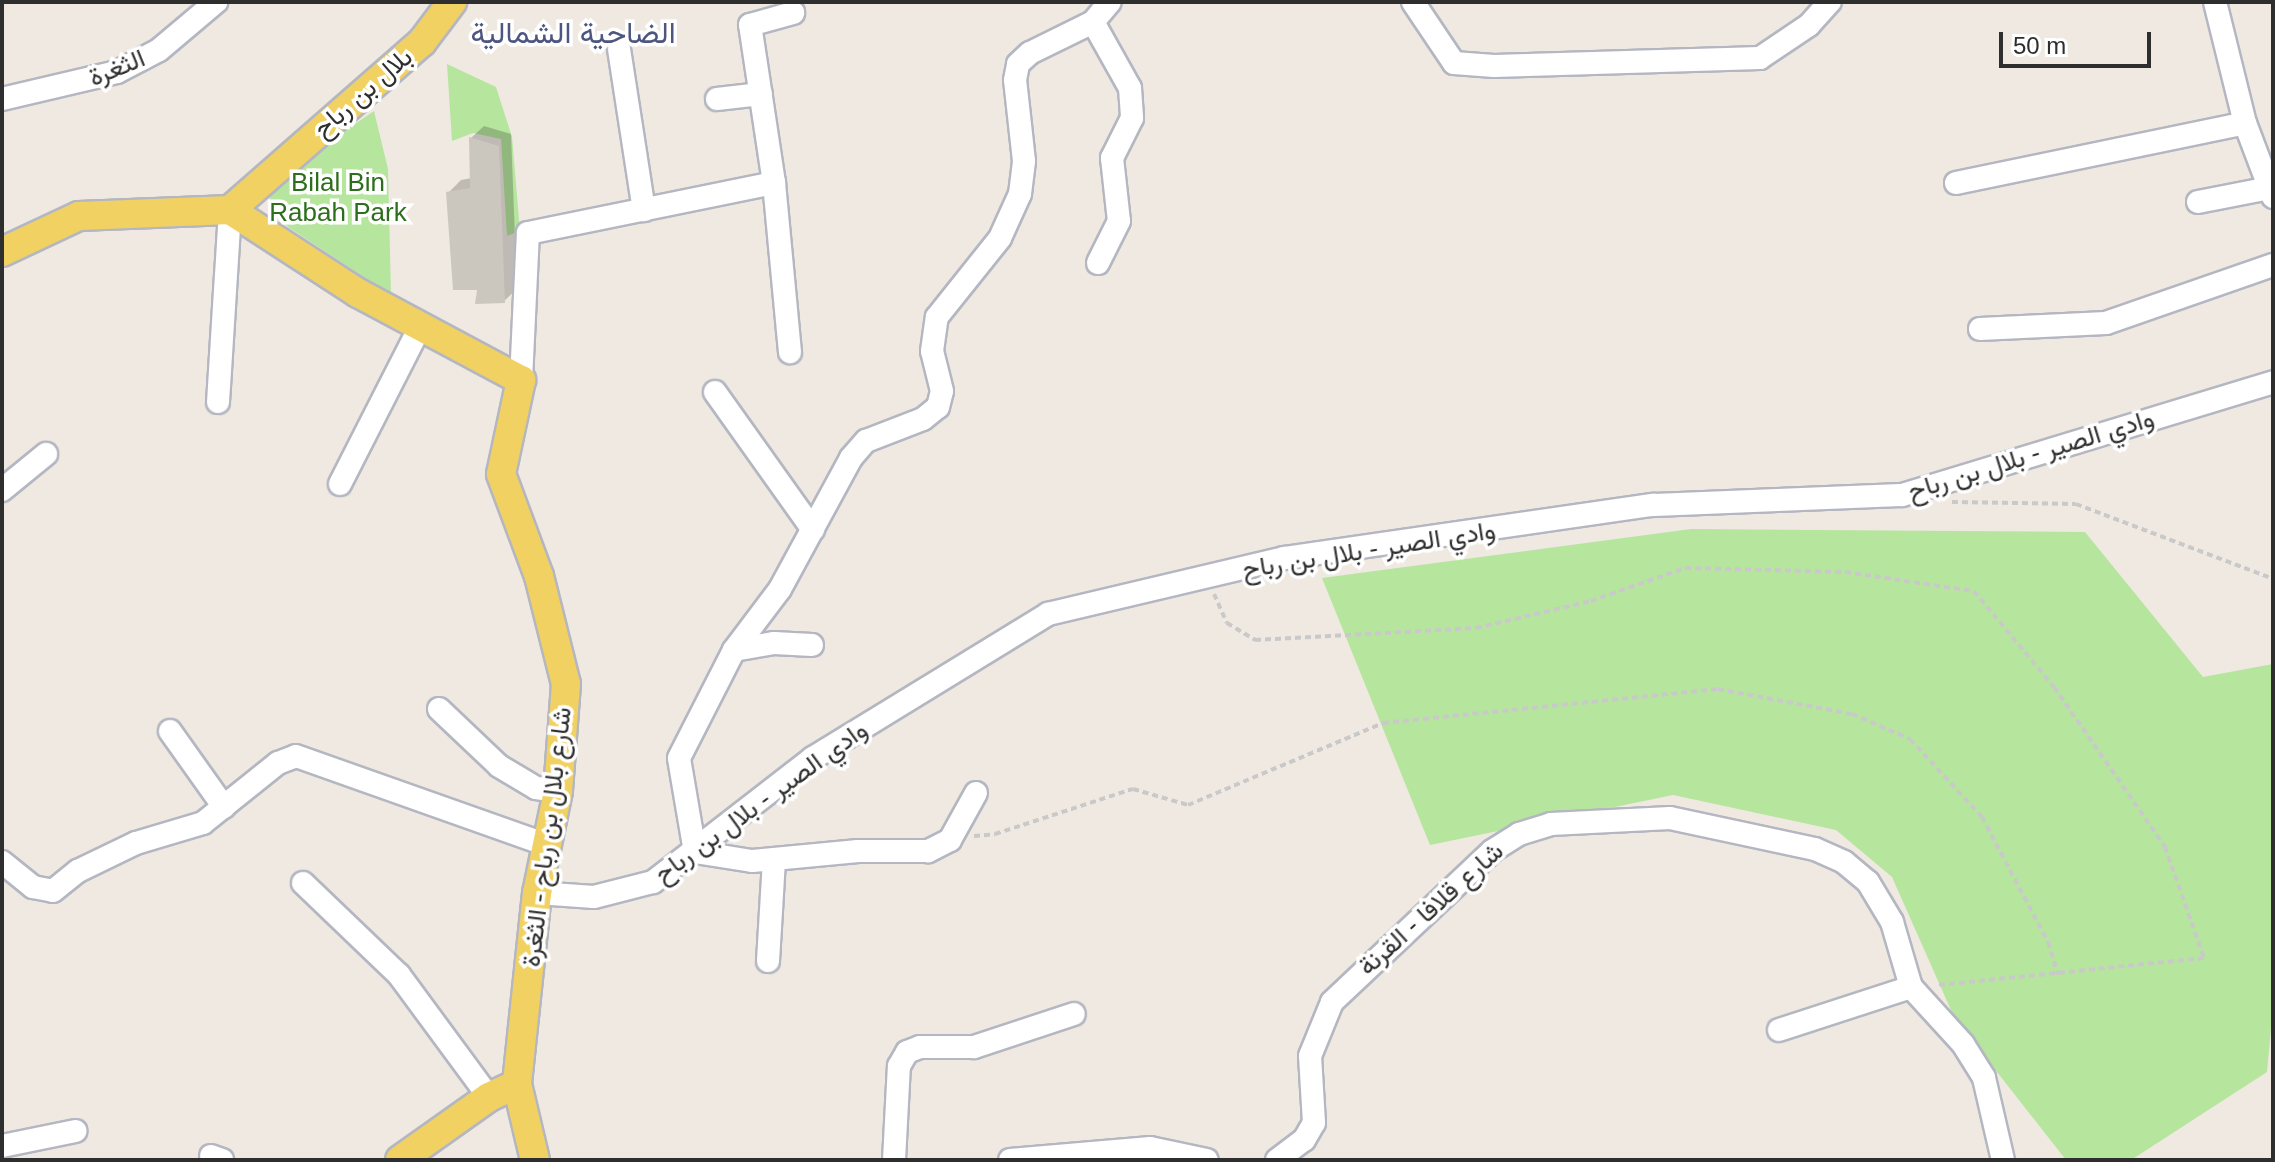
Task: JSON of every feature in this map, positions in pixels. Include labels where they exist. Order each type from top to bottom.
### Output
[{"type":"main road","name":"بلال بن رباح","points":[[230,210],[422,42],[452,2]]},
{"type":"main road","points":[[2,252],[79,216],[230,210],[358,293],[521,380]]},
{"type":"main road","name":"شارع بلال بن رباح - الثغرة","points":[[521,380],[501,474],[539,576],[566,684],[558,791],[537,893],[517,1084],[535,1160]]},
{"type":"main road","points":[[400,1160],[489,1097],[517,1084]]},
{"type":"street","name":"الثغرة","points":[[2,99],[117,72],[159,50],[216,2]]},
{"type":"street","points":[[976,793],[952,837],[914,854],[858,851],[774,859],[695,852],[679,758],[734,650],[780,589],[857,449],[878,435],[927,417],[938,407],[942,391],[932,351],[937,317],[1000,238],[1020,194],[1024,161],[1016,70],[1030,53],[1093,22],[1110,2]]},
{"type":"street","points":[[1413,2],[1454,63],[1494,66],[1760,58],[1809,25],[1830,2]]},
{"type":"street","points":[[2198,202],[2272,194],[2245,123],[2215,2]]},
{"type":"street","points":[[790,352],[774,183],[750,25],[793,13]]},
{"type":"street","points":[[1093,22],[1130,88],[1132,118],[1112,158],[1119,221],[1098,263]]},
{"type":"street","points":[[619,49],[644,210]]},
{"type":"street","points":[[717,99],[761,94]]},
{"type":"street","points":[[1956,183],[2245,123]]},
{"type":"street","points":[[521,380],[528,233],[774,183]]},
{"type":"street","points":[[218,402],[230,210]]},
{"type":"street","points":[[1980,329],[2106,323],[2273,265]]},
{"type":"street","points":[[340,484],[421,325]]},
{"type":"street","name":"وادي الصير - بلال بن رباح","points":[[537,893],[594,897],[627,893],[653,882],[813,758],[1048,614],[1284,558],[1653,505],[1902,495],[2273,382]]},
{"type":"street","points":[[715,392],[813,530]]},
{"type":"street","points":[[2,490],[46,454]]},
{"type":"street","points":[[734,650],[774,643],[812,645]]},
{"type":"street","points":[[439,709],[499,766],[536,788],[558,791]]},
{"type":"street","points":[[170,731],[224,807]]},
{"type":"street","points":[[2,862],[37,889],[53,891],[78,871],[136,843],[203,823],[283,760],[302,756],[545,844]]},
{"type":"street","name":"شارع قلافا - القرنة","points":[[1277,1160],[1304,1140],[1314,1123],[1310,1056],[1332,1002],[1492,851],[1535,828],[1670,818],[1830,855],[1856,871],[1884,906],[1911,987],[1963,1044],[1984,1078],[2003,1160]]},
{"type":"street","points":[[768,961],[774,859]]},
{"type":"street","points":[[303,883],[399,975],[489,1097]]},
{"type":"street","points":[[1779,1030],[1911,987]]},
{"type":"street","points":[[894,1160],[899,1067],[907,1052],[920,1047],[974,1047],[1074,1014]]},
{"type":"street","points":[[2,1146],[75,1131]]},
{"type":"street","points":[[1010,1160],[1132,1148],[1199,1159]]},
{"type":"path","points":[[1945,501],[2076,504],[2273,579]]},
{"type":"path","points":[[1207,578],[1227,623],[1255,640],[1476,628],[1591,601],[1685,568],[1845,572],[1974,591],[2054,687],[2165,847],[2204,958],[1911,987]]},
{"type":"path","points":[[952,837],[995,834],[1133,789],[1188,805],[1383,723],[1718,689],[1852,714],[1910,739],[1982,817],[2048,942],[2058,974]]},
{"type":"green space","points":[[447,64],[496,87],[512,137],[520,231],[507,236],[501,139],[473,133],[452,141]]},
{"type":"green space","name":"Bilal Bin Rabah Park","points":[[374,111],[388,169],[391,295],[288,227],[268,203],[279,176]]},
{"type":"green space","points":[[1691,529],[2085,532],[2203,677],[2273,664],[2273,1007],[2267,1072],[2131,1160],[2066,1160],[1954,1017],[1892,877],[1836,830],[1673,795],[1430,845],[1322,578]]},
{"type":"building","points":[[469,137],[499,146],[505,303],[475,304],[477,290],[453,290],[446,192],[470,188]]},
{"type":"district","name":"الضاحية الشمالية","points":[[573,33]]}]
